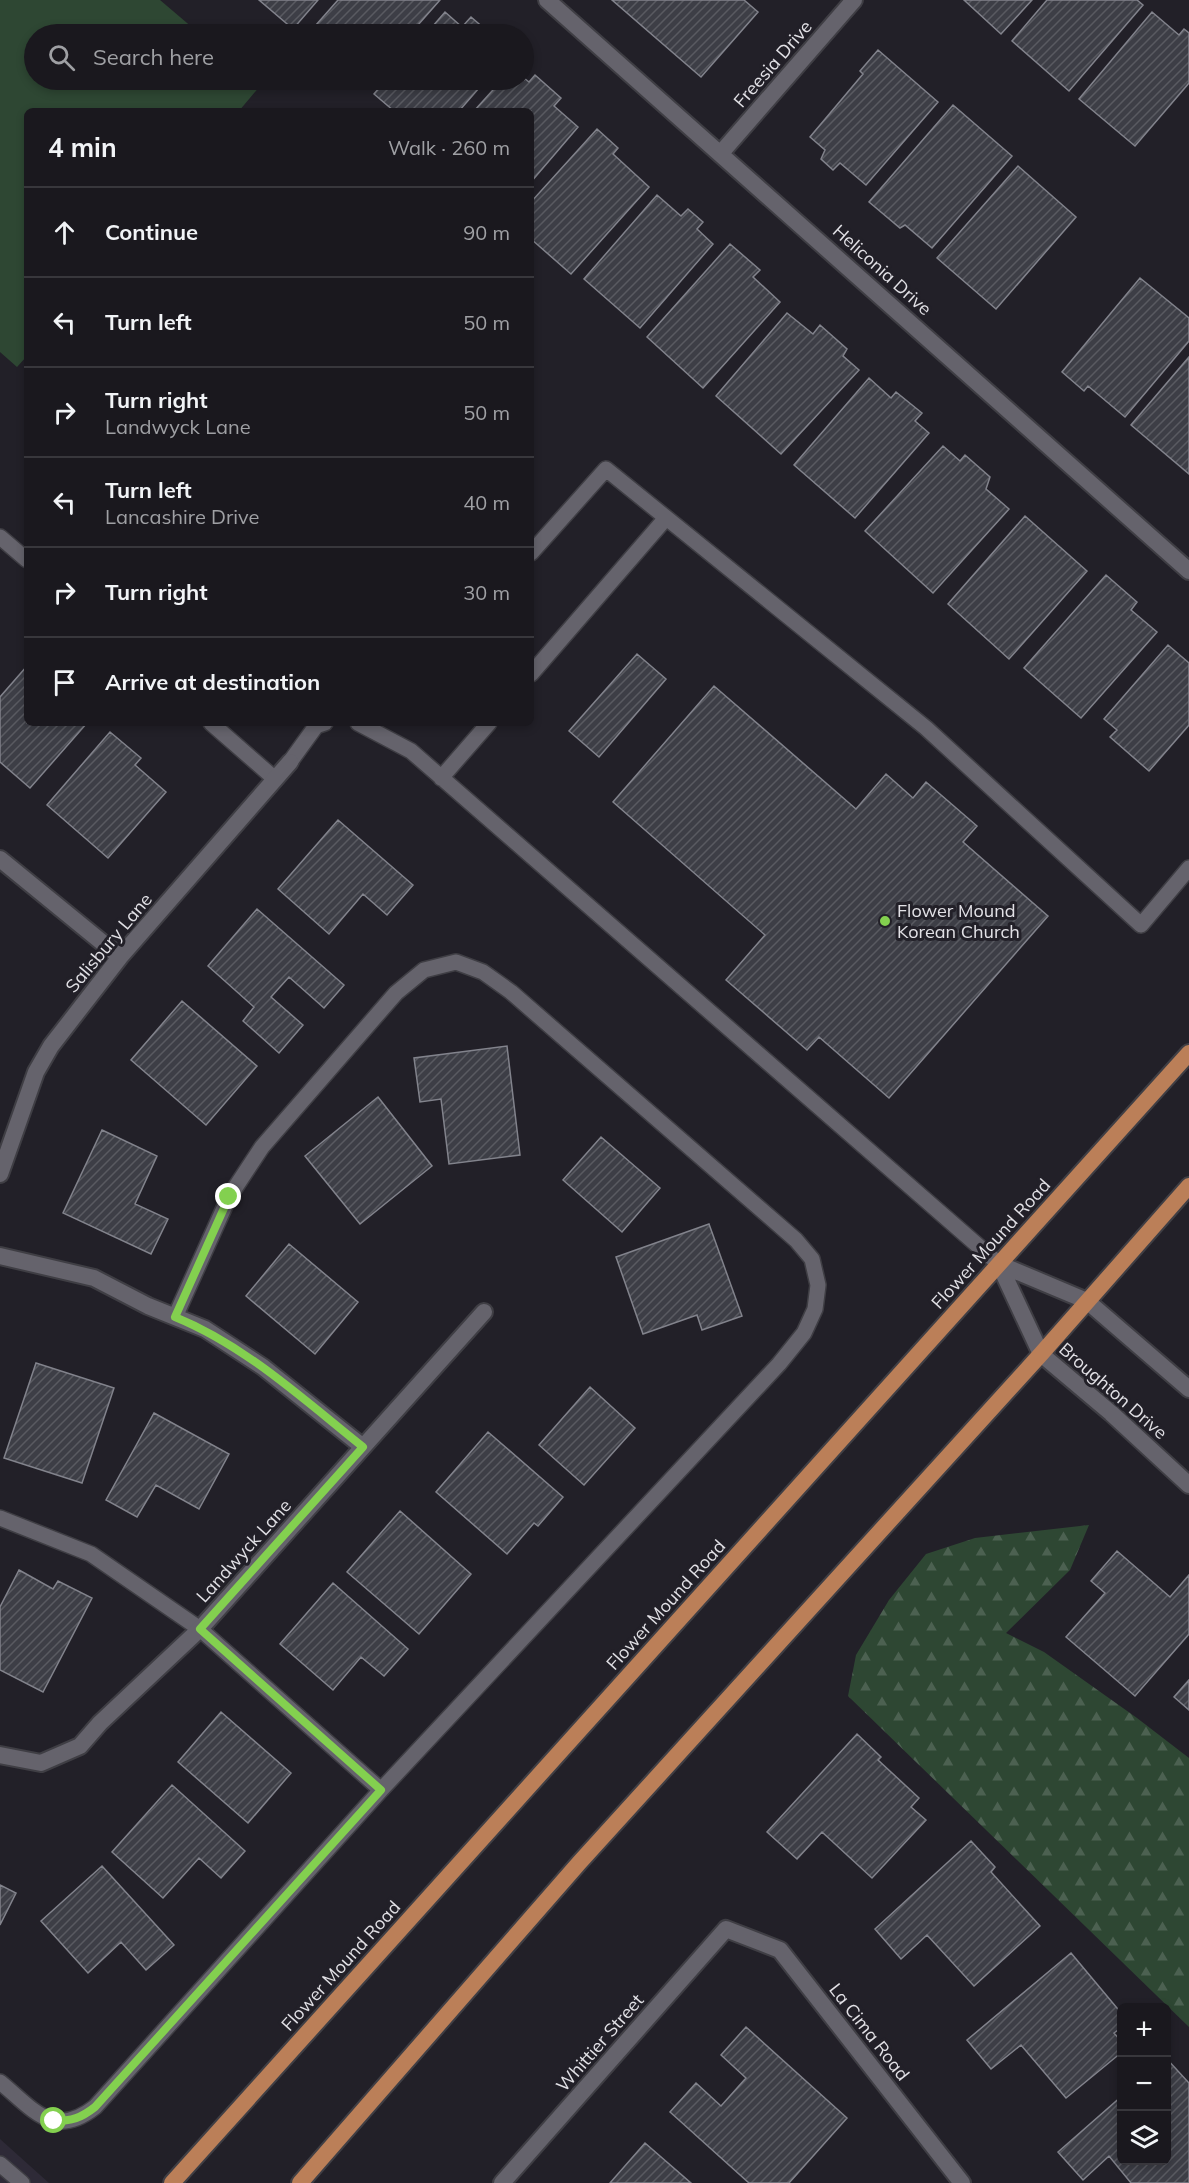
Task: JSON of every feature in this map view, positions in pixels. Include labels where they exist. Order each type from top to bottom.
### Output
[{"type":"main road","name":"Flower Mound Road","points":[[172,2183],[1189,1053]]},
{"type":"main road","points":[[300,2183],[579,1863],[1041,1354],[1189,1186]]},
{"type":"street","name":"Heliconia Drive","points":[[547,0],[1189,571]]},
{"type":"street","name":"Freesia Drive","points":[[721,153],[854,0]]},
{"type":"street","name":"Salisbury Lane","points":[[0,1174],[36,1072],[51,1046],[120,957],[290,762]]},
{"type":"street","points":[[0,859],[120,957]]},
{"type":"street","points":[[0,1256],[94,1278],[148,1306],[204,1329],[263,1367],[363,1447]]},
{"type":"street","points":[[999,1264],[1087,1301],[1189,1389]]},
{"type":"street","name":"Broughton Drive","points":[[999,1264],[1041,1354],[1111,1413],[1189,1485]]},
{"type":"street","name":"Landwyck Lane","points":[[0,1755],[40,1763],[81,1746],[100,1724],[200,1629],[484,1312]]},
{"type":"street","name":"Whittier Street","points":[[502,2183],[726,1929]]},
{"type":"street","name":"La Cima Road","points":[[726,1929],[780,1950],[962,2183]]},
{"type":"lane","points":[[534,550],[606,470],[926,728],[1141,925],[1189,868]]},
{"type":"lane","points":[[534,671],[666,518]]},
{"type":"lane","points":[[0,537],[24,558]]},
{"type":"lane","points":[[214,726],[275,779]]},
{"type":"lane","points":[[290,762],[316,726]]},
{"type":"lane","points":[[441,778],[486,726]]},
{"type":"lane","points":[[376,727],[411,751],[999,1264]]},
{"type":"lane","points":[[0,2082],[39,2115],[54,2121],[81,2118],[95,2107],[381,1790],[779,1364],[804,1333],[815,1309],[818,1285],[812,1258],[796,1240],[511,992],[483,972],[456,962],[424,970],[396,993],[262,1147],[229,1197],[175,1317]]},
{"type":"lane","points":[[0,1518],[91,1554],[200,1629],[381,1790]]},
{"type":"lane","points":[[0,2164],[22,2183]]},
{"type":"shaded area","points":[[0,2139],[49,2183],[0,2183]]},
{"type":"green space","points":[[0,0],[160,0],[188,24],[24,24],[24,90],[257,90],[242,108],[24,108],[24,359],[17,367],[0,352]]},
{"type":"green space","points":[[1089,1525],[1070,1570],[1006,1633],[1044,1652],[1189,1758],[1189,2027],[1171,2010],[1171,2003],[1164,2003],[848,1696],[856,1655],[889,1600],[926,1554],[975,1538]]},
{"type":"building","points":[[259,0],[318,0],[297,24],[287,24]]},
{"type":"building","points":[[338,0],[440,0],[419,24],[317,24]]},
{"type":"building","points":[[612,0],[744,0],[758,12],[701,77]]},
{"type":"building","points":[[964,0],[1032,0],[1001,34]]},
{"type":"building","points":[[1047,0],[1137,0],[1143,5],[1069,91],[1012,41]]},
{"type":"building","points":[[445,12],[459,24],[435,24]]},
{"type":"building","points":[[1152,12],[1179,35],[1184,29],[1189,33],[1189,83],[1135,146],[1079,99]]},
{"type":"building","points":[[471,17],[479,24],[465,24]]},
{"type":"building","points":[[878,50],[938,102],[866,185],[840,163],[833,170],[821,159],[825,150],[810,137],[863,74],[860,71]]},
{"type":"building","points":[[534,76],[561,98],[554,106],[578,127],[534,178],[534,108],[477,108],[493,90],[534,90]]},
{"type":"building","points":[[377,90],[477,90],[462,108],[390,108],[374,94]]},
{"type":"building","points":[[953,105],[1012,156],[932,248],[905,225],[900,228],[869,202]]},
{"type":"building","points":[[597,129],[618,148],[613,154],[649,187],[571,274],[534,242],[534,199]]},
{"type":"building","points":[[1018,166],[1076,217],[996,309],[937,258]]},
{"type":"building","points":[[657,195],[681,216],[688,209],[703,222],[697,229],[713,244],[640,328],[584,279]]},
{"type":"building","points":[[730,244],[760,270],[753,277],[780,302],[703,388],[647,337]]},
{"type":"building","points":[[1140,278],[1189,318],[1189,341],[1125,417],[1088,386],[1084,391],[1062,372]]},
{"type":"building","points":[[787,313],[813,334],[820,325],[847,349],[843,356],[859,370],[781,454],[716,396]]},
{"type":"building","points":[[1189,357],[1189,474],[1131,425]]},
{"type":"building","points":[[869,378],[891,398],[896,392],[922,413],[915,421],[929,433],[855,518],[794,465]]},
{"type":"building","points":[[943,446],[960,461],[965,455],[990,477],[986,489],[1009,509],[933,593],[865,531]]},
{"type":"building","points":[[1025,516],[1087,571],[1009,659],[948,604]]},
{"type":"building","points":[[1106,575],[1137,602],[1131,610],[1157,632],[1081,718],[1024,668]]},
{"type":"building","points":[[1168,645],[1189,663],[1189,725],[1149,771],[1110,737],[1117,730],[1104,719]]},
{"type":"building","points":[[637,654],[666,679],[599,757],[569,731]]},
{"type":"building","points":[[24,669],[24,726],[84,726],[30,788],[0,762],[0,697]]},
{"type":"building","points":[[714,686],[856,809],[886,774],[913,798],[926,782],[977,826],[963,842],[1048,916],[889,1098],[819,1037],[807,1050],[726,980],[765,935],[613,802]]},
{"type":"building","points":[[110,732],[141,758],[135,765],[166,792],[108,858],[47,805]]},
{"type":"building","points":[[338,820],[413,885],[387,915],[363,894],[329,934],[278,889]]},
{"type":"building","points":[[257,909],[344,985],[324,1008],[289,977],[271,997],[303,1025],[279,1053],[243,1021],[254,1007],[208,966]]},
{"type":"building","points":[[182,1001],[257,1066],[206,1125],[131,1060]]},
{"type":"building","points":[[507,1046],[520,1155],[449,1164],[441,1099],[420,1102],[414,1058]]},
{"type":"building","points":[[378,1097],[432,1166],[360,1224],[305,1156]]},
{"type":"building","points":[[102,1130],[157,1156],[135,1204],[168,1219],[151,1254],[63,1213]]},
{"type":"building","points":[[601,1137],[660,1188],[622,1232],[563,1180]]},
{"type":"building","points":[[709,1224],[742,1316],[702,1330],[697,1315],[643,1334],[616,1257]]},
{"type":"building","points":[[289,1244],[358,1302],[315,1354],[246,1296]]},
{"type":"building","points":[[36,1363],[114,1388],[82,1483],[4,1458]]},
{"type":"building","points":[[590,1387],[635,1428],[584,1485],[539,1445]]},
{"type":"building","points":[[154,1413],[229,1454],[199,1509],[156,1485],[137,1517],[106,1500]]},
{"type":"building","points":[[488,1432],[563,1497],[538,1526],[534,1523],[507,1554],[436,1492]]},
{"type":"building","points":[[400,1511],[471,1574],[419,1634],[347,1572]]},
{"type":"building","points":[[1117,1551],[1170,1597],[1189,1575],[1189,1634],[1135,1696],[1066,1637],[1105,1593],[1091,1581]]},
{"type":"building","points":[[19,1570],[53,1589],[58,1581],[92,1598],[43,1692],[0,1670],[0,1607]]},
{"type":"building","points":[[333,1583],[408,1649],[384,1676],[361,1657],[333,1690],[280,1644]]},
{"type":"building","points":[[1189,1680],[1189,1710],[1174,1697]]},
{"type":"building","points":[[221,1712],[291,1773],[248,1823],[178,1762]]},
{"type":"building","points":[[857,1734],[881,1757],[878,1760],[919,1798],[911,1807],[926,1820],[872,1878],[822,1832],[797,1859],[767,1832]]},
{"type":"building","points":[[172,1785],[245,1851],[221,1878],[199,1858],[163,1898],[112,1852]]},
{"type":"building","points":[[971,1841],[995,1867],[991,1872],[1040,1926],[974,1986],[927,1935],[901,1959],[875,1929]]},
{"type":"building","points":[[102,1866],[174,1945],[146,1970],[121,1942],[88,1973],[41,1921]]},
{"type":"building","points":[[0,1885],[16,1893],[0,1925]]},
{"type":"building","points":[[1071,1953],[1117,2008],[1117,2031],[1114,2033],[1117,2036],[1117,2056],[1066,2098],[1021,2045],[991,2069],[967,2040]]},
{"type":"building","points":[[746,2027],[847,2118],[789,2183],[749,2183],[670,2112],[696,2083],[721,2106],[746,2078],[721,2055]]},
{"type":"building","points":[[1171,2063],[1189,2083],[1189,2183],[1131,2183],[1109,2156],[1083,2180],[1058,2152],[1117,2100],[1117,2165],[1171,2165]]},
{"type":"building","points":[[645,2143],[691,2183],[610,2183]]},
{"type":"place","name":"Flower Mound Korean Church","points":[[885,921]]},
{"type":"route","points":[[54,2121],[81,2118],[95,2107],[381,1790],[200,1629],[363,1447],[263,1367],[204,1329],[175,1317],[229,1197]]}]
